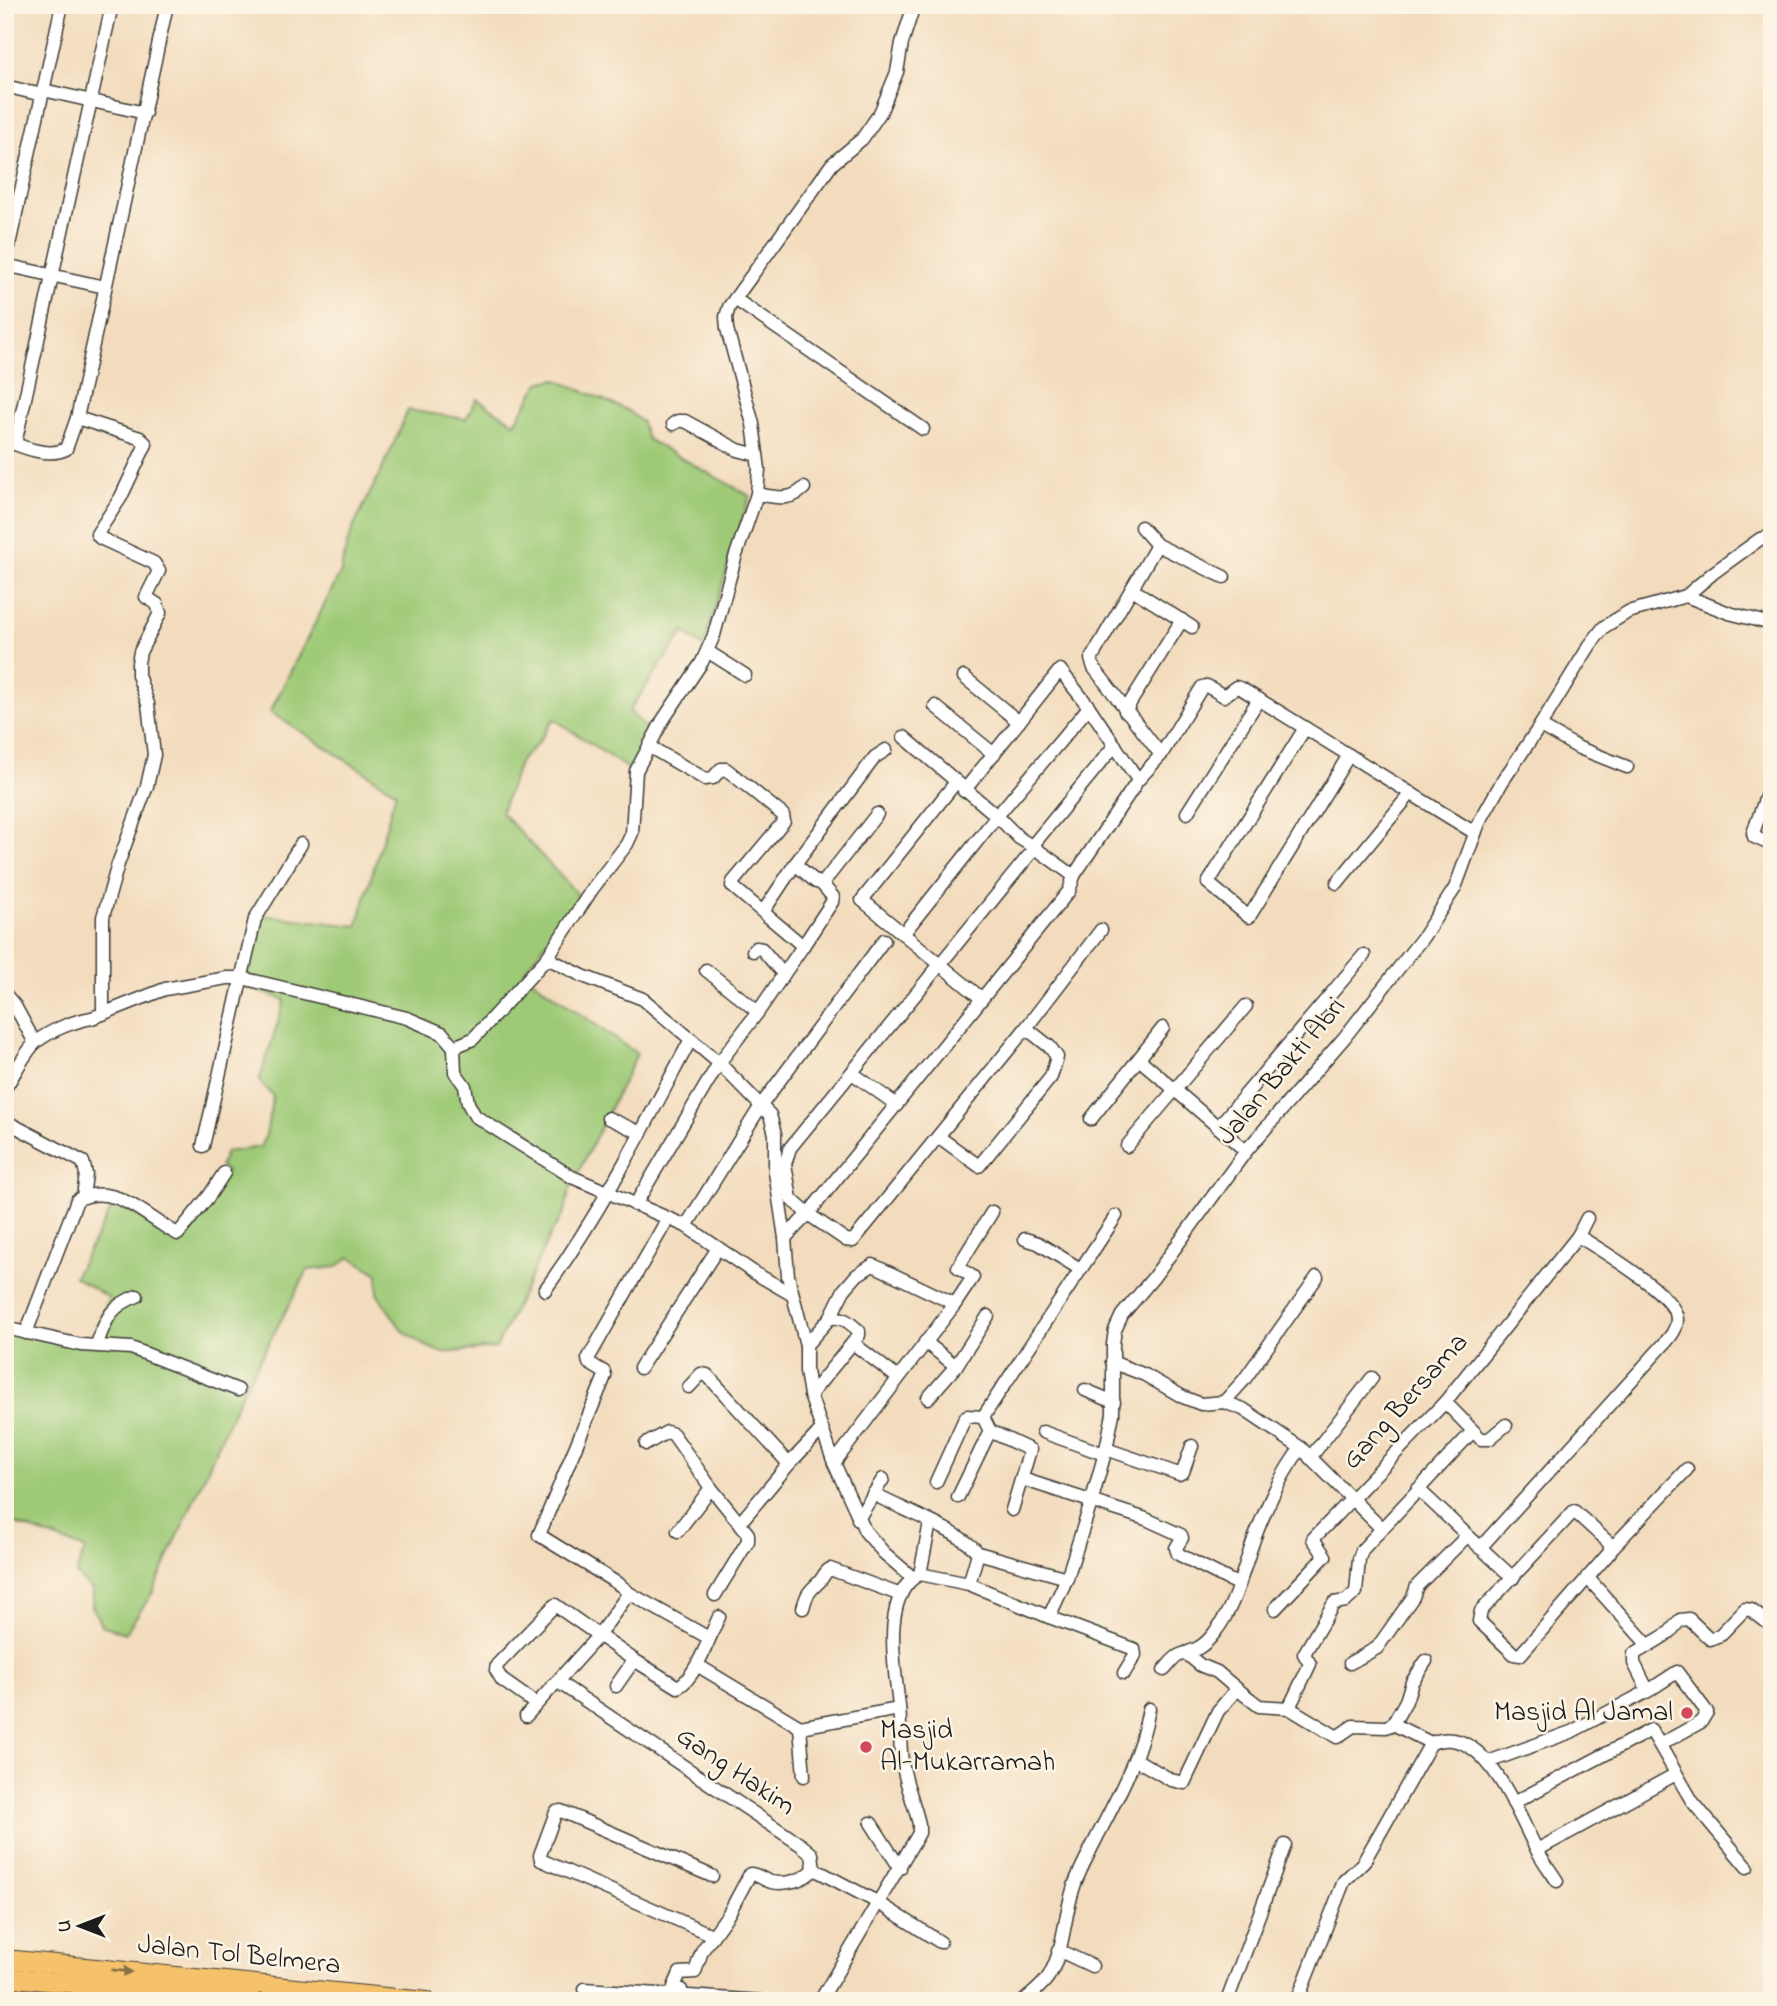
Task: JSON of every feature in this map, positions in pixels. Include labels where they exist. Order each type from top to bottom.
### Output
[{"type":"highway","name":"Jalan Tol Belmera","points":[[5,1959],[426,2001]]},
{"type":"highway","name":"Jalan Tol Belmera","points":[[5,1977],[254,2001]]},
{"type":"street","points":[[62,5],[5,264],[105,287]]},
{"type":"street","points":[[112,5],[52,275],[10,442],[54,453],[66,449],[77,418],[167,5]]},
{"type":"street","points":[[454,1047],[473,1038],[547,958],[632,833],[635,775],[663,720],[702,662],[714,635],[735,558],[757,494],[759,469],[752,424],[727,329],[727,312],[832,164],[862,139],[880,113],[897,72],[902,43],[914,5]]},
{"type":"street","points":[[5,86],[145,113]]},
{"type":"street","points":[[735,299],[923,429]]},
{"type":"street","points":[[77,418],[141,438],[146,444],[121,497],[97,534],[100,538],[158,566],[159,571],[146,597],[160,608],[160,613],[140,652],[138,663],[138,675],[148,704],[154,755],[147,786],[118,864],[103,916],[103,1014]]},
{"type":"street","points":[[673,424],[685,421],[738,450],[757,455]]},
{"type":"street","points":[[757,494],[788,499],[804,488]]},
{"type":"street","points":[[1141,527],[1157,545],[1224,577]]},
{"type":"street","name":"Jalan Bakti Abri","points":[[1049,1617],[1067,1578],[1105,1452],[1114,1402],[1111,1362],[1115,1330],[1122,1315],[1153,1279],[1246,1151],[1344,1038],[1423,937],[1455,888],[1475,833],[1502,782],[1604,627],[1628,612],[1686,596],[1760,539],[1772,536]]},
{"type":"street","points":[[1157,545],[1091,659],[1094,668],[1161,755]]},
{"type":"street","points":[[1125,710],[1187,624],[1132,589]]},
{"type":"street","points":[[1686,596],[1729,613],[1772,624]]},
{"type":"street","points":[[707,651],[745,675]]},
{"type":"street","points":[[981,998],[862,900],[960,787],[994,754],[1060,670],[1089,707],[1138,780],[1161,755],[1202,687],[1207,686],[1224,696],[1236,687],[1475,833]]},
{"type":"street","points":[[964,677],[1019,722]]},
{"type":"street","points":[[1187,813],[1259,699]]},
{"type":"street","points":[[935,706],[994,754]]},
{"type":"street","points":[[903,934],[1089,707]]},
{"type":"street","points":[[1540,726],[1579,748],[1627,767]]},
{"type":"street","points":[[1305,728],[1208,883],[1249,916],[1349,755]]},
{"type":"street","points":[[904,737],[1019,838],[1073,877]]},
{"type":"street","points":[[1101,930],[1026,1028],[853,1241],[846,1240],[808,1214],[789,1195],[785,1164],[787,1153],[941,965],[1115,745]]},
{"type":"street","points":[[650,747],[705,779],[713,778],[722,769],[726,769],[783,815],[784,821],[733,881],[734,889],[803,946]]},
{"type":"street","points":[[763,912],[795,864],[876,757],[886,750]]},
{"type":"street","points":[[1772,780],[1753,833],[1754,837],[1772,845]]},
{"type":"street","points":[[785,1238],[808,1214],[1069,891],[1073,877],[1135,785]]},
{"type":"street","points":[[1337,883],[1411,793]]},
{"type":"street","points":[[821,884],[877,814]]},
{"type":"street","points":[[203,1146],[255,919],[301,844]]},
{"type":"street","points":[[635,1205],[719,1063],[758,1012],[832,902],[833,897],[821,884],[795,864]]},
{"type":"street","points":[[686,1226],[762,1104],[884,940]]},
{"type":"street","points":[[753,951],[756,948],[762,949],[783,974]]},
{"type":"street","points":[[1218,1126],[1364,955]]},
{"type":"street","points":[[547,958],[583,976],[643,999],[719,1063],[762,1104],[774,1125],[775,1172],[791,1294],[806,1345],[810,1395],[834,1463],[858,1519],[873,1542],[916,1576],[970,1584],[1134,1649],[1135,1655],[1124,1674]]},
{"type":"street","points":[[706,970],[758,1012]]},
{"type":"street","points":[[5,1088],[35,1043],[58,1029],[165,989],[227,978],[242,978],[407,1018],[442,1033],[454,1047],[455,1072],[465,1086],[468,1103],[475,1116],[561,1171],[607,1194],[686,1226],[753,1272],[791,1294]]},
{"type":"street","points":[[6,991],[35,1043]]},
{"type":"street","points":[[1127,1146],[1246,1006]]},
{"type":"street","points":[[939,1137],[979,1166],[1051,1077],[1057,1057],[1050,1047],[1026,1028]]},
{"type":"street","points":[[1091,1119],[1163,1028]]},
{"type":"street","points":[[545,1290],[575,1249],[607,1194],[691,1039]]},
{"type":"street","points":[[1139,1059],[1246,1151]]},
{"type":"street","points":[[852,1073],[897,1105]]},
{"type":"street","points":[[608,1118],[641,1133]]},
{"type":"street","points":[[5,1121],[83,1162],[86,1174],[83,1197]]},
{"type":"street","points":[[26,1333],[77,1200],[99,1194],[119,1197],[178,1234],[224,1173]]},
{"type":"street","points":[[834,1463],[973,1277],[958,1267],[992,1212]]},
{"type":"street","points":[[983,1417],[1116,1216]]},
{"type":"street","name":"Gang Bersama","points":[[1275,1609],[1325,1556],[1313,1539],[1445,1402],[1578,1236],[1587,1217]]},
{"type":"street","points":[[667,1220],[588,1359],[589,1363],[604,1372],[605,1376],[539,1535],[629,1594],[709,1638]]},
{"type":"street","points":[[1480,1548],[1654,1356],[1675,1329],[1676,1313],[1667,1300],[1614,1258],[1578,1236]]},
{"type":"street","points":[[1025,1239],[1038,1243],[1080,1269]]},
{"type":"street","points":[[640,1368],[718,1248]]},
{"type":"street","points":[[806,1345],[830,1318],[844,1290],[857,1275],[873,1265],[955,1304]]},
{"type":"street","points":[[1224,1402],[1244,1380],[1317,1277]]},
{"type":"street","points":[[97,1345],[111,1311],[121,1301],[137,1296]]},
{"type":"street","points":[[928,1398],[956,1366],[988,1316]]},
{"type":"street","points":[[810,1395],[858,1338],[859,1331],[843,1318],[830,1318]]},
{"type":"street","points":[[5,1328],[81,1345],[131,1348],[238,1390]]},
{"type":"street","points":[[925,1342],[956,1366]]},
{"type":"street","points":[[854,1344],[898,1378]]},
{"type":"street","points":[[1111,1362],[1145,1375],[1201,1404],[1224,1402],[1243,1409],[1306,1453],[1382,1529]]},
{"type":"street","points":[[689,1387],[701,1374],[707,1375],[789,1464]]},
{"type":"street","points":[[1164,1670],[1177,1656],[1188,1655],[1216,1632],[1230,1608],[1270,1498],[1285,1469],[1306,1453],[1372,1378]]},
{"type":"street","points":[[1085,1390],[1114,1402]]},
{"type":"street","points":[[1445,1402],[1485,1440],[1506,1425]]},
{"type":"street","points":[[983,1417],[990,1431],[1028,1447],[1031,1453],[1012,1510]]},
{"type":"street","points":[[936,1482],[965,1418],[983,1417]]},
{"type":"street","points":[[739,1524],[822,1429]]},
{"type":"street","points":[[958,1497],[990,1431]]},
{"type":"street","points":[[1289,1708],[1310,1663],[1304,1654],[1334,1604],[1346,1601],[1356,1592],[1360,1554],[1474,1431]]},
{"type":"street","points":[[646,1444],[671,1432],[748,1534],[748,1541],[715,1595]]},
{"type":"street","points":[[1043,1432],[1179,1474],[1183,1472],[1192,1446]]},
{"type":"street","points":[[1612,1548],[1574,1511],[1481,1611],[1479,1621],[1514,1654],[1520,1655],[1612,1548],[1687,1469]]},
{"type":"street","points":[[858,1519],[883,1479]]},
{"type":"street","points":[[1022,1479],[1146,1519],[1181,1535],[1176,1548],[1178,1554],[1238,1585]]},
{"type":"street","points":[[678,1531],[711,1488]]},
{"type":"street","points":[[1418,1489],[1513,1578]]},
{"type":"street","points":[[873,1494],[971,1545],[978,1553],[1067,1578]]},
{"type":"street","points":[[820,2001],[916,1840],[919,1824],[902,1760],[891,1640],[901,1595],[906,1584],[916,1576],[930,1523]]},
{"type":"street","points":[[1350,1663],[1377,1648],[1413,1597],[1417,1586],[1467,1536]]},
{"type":"street","points":[[970,1584],[978,1553]]},
{"type":"street","points":[[803,1608],[808,1591],[820,1582],[830,1569],[901,1595]]},
{"type":"street","points":[[1587,1577],[1647,1644]]},
{"type":"street","points":[[526,1716],[598,1636],[629,1594]]},
{"type":"street","points":[[536,1704],[497,1676],[497,1665],[555,1605],[678,1687],[683,1685],[697,1665],[719,1617]]},
{"type":"street","points":[[1648,1691],[1633,1659],[1634,1654],[1669,1633],[1674,1625],[1685,1619],[1689,1619],[1707,1637],[1715,1639],[1745,1609],[1751,1610],[1772,1626]]},
{"type":"street","points":[[1188,1655],[1200,1665],[1217,1672],[1259,1706],[1289,1708],[1337,1737],[1353,1726],[1386,1727],[1393,1724],[1412,1682],[1426,1661]]},
{"type":"street","points":[[616,1686],[635,1660]]},
{"type":"street","points":[[697,1665],[800,1727],[899,1709]]},
{"type":"street","points":[[1488,1762],[1571,1732],[1648,1691],[1677,1672],[1707,1709],[1707,1714],[1701,1722],[1661,1744]]},
{"type":"street","name":"Gang Hakim","points":[[558,1682],[801,1845],[811,1854],[814,1868],[878,1903],[940,1942]]},
{"type":"street","points":[[1135,1759],[1171,1780],[1184,1783],[1221,1706],[1237,1689]]},
{"type":"street","points":[[1024,2001],[1044,1983],[1052,1971],[1078,1876],[1119,1798],[1135,1759],[1149,1709]]},
{"type":"street","points":[[1393,1724],[1431,1743]]},
{"type":"street","points":[[800,1727],[803,1776]]},
{"type":"street","points":[[1513,1803],[1651,1730],[1692,1801],[1747,1867]]},
{"type":"street","points":[[1297,2001],[1344,1881],[1363,1863],[1431,1743],[1452,1741],[1479,1752],[1513,1803],[1537,1850],[1557,1881]]},
{"type":"street","points":[[1537,1850],[1676,1774]]},
{"type":"street","points":[[712,1876],[561,1811],[555,1812],[540,1855],[541,1860],[712,1935]]},
{"type":"street","points":[[871,1823],[900,1868]]},
{"type":"street","points":[[1227,2001],[1285,1845]]},
{"type":"street","points":[[681,1996],[681,1990],[674,1987],[680,1973],[695,1972],[712,1935],[729,1913],[750,1874],[754,1873],[774,1882],[794,1881],[806,1877],[814,1868]]},
{"type":"street","points":[[1058,1950],[1092,1966]]},
{"type":"street","points":[[585,1989],[762,2001]]},
{"type":"green space","points":[[555,379],[627,410],[642,422],[647,439],[750,496],[703,647],[684,632],[629,711],[649,731],[631,771],[554,719],[537,744],[520,761],[501,812],[580,897],[523,973],[637,1054],[569,1191],[565,1211],[552,1232],[496,1348],[442,1353],[424,1345],[402,1330],[378,1295],[378,1274],[350,1257],[336,1267],[308,1270],[239,1398],[153,1592],[125,1633],[101,1625],[92,1606],[93,1591],[76,1574],[85,1549],[5,1520],[5,1332],[90,1345],[109,1298],[74,1277],[115,1202],[181,1242],[227,1172],[220,1166],[226,1152],[260,1147],[266,1135],[273,1096],[259,1081],[285,1000],[244,986],[262,915],[357,926],[396,792],[270,712],[341,572],[351,534],[408,410],[466,419],[477,399],[515,423],[539,383]]},
{"type":"place","name":"Masjid Al Jamal","points":[[1687,1713]]},
{"type":"place","name":"Masjid Al-Mukarramah","points":[[866,1747]]}]
